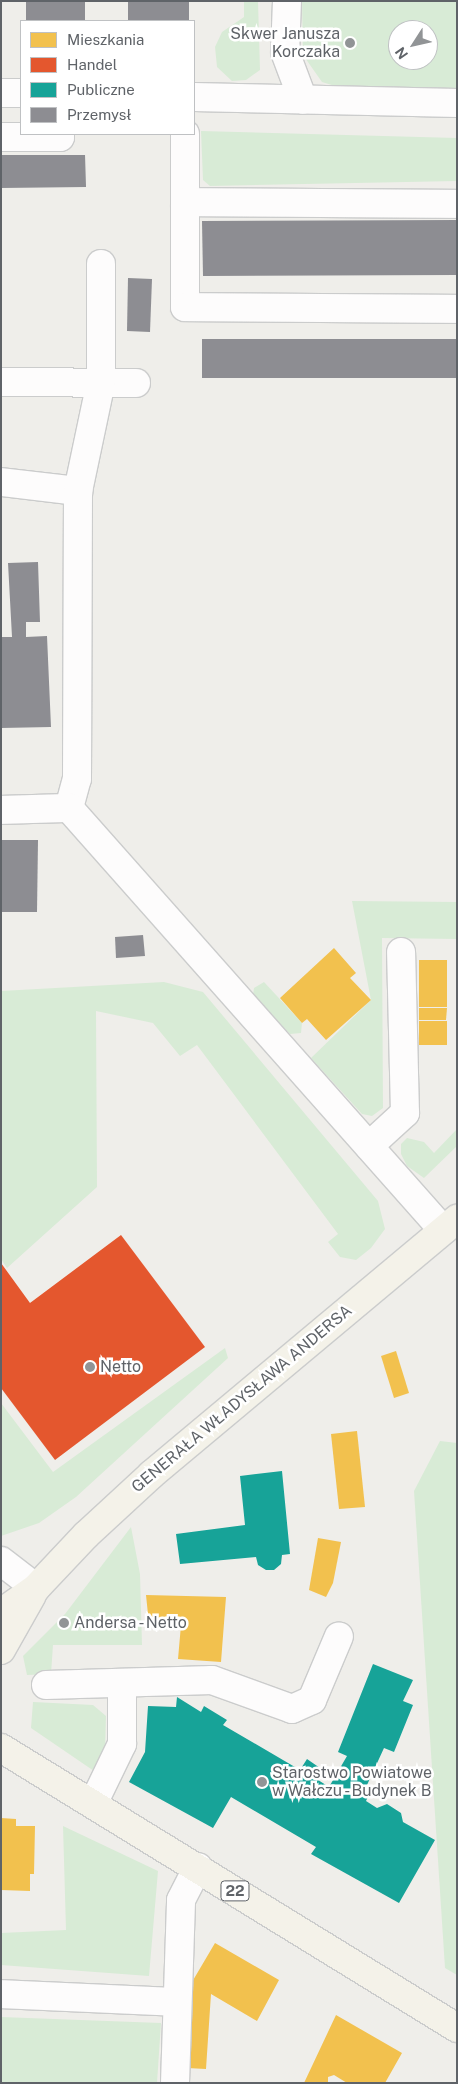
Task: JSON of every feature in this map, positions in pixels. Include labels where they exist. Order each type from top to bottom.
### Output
[{"type":"main road","name":"GENERAŁA WŁADYSŁAWA ANDERSA","points":[[1,1613],[36,1588],[86,1535],[152,1474],[450,1224]]},
{"type":"main road","name":"GENERAŁA WŁADYSŁAWA ANDERSA","points":[[1,1650],[36,1588]]},
{"type":"main road","name":"22","points":[[1,1748],[198,1867],[457,2028]]},
{"type":"street","points":[[287,1],[285,52],[303,100]]},
{"type":"street","points":[[1,93],[20,93]]},
{"type":"street","points":[[195,97],[457,103]]},
{"type":"street","points":[[1,137],[60,137],[60,135]]},
{"type":"street","points":[[184,135],[185,308],[457,309]]},
{"type":"street","points":[[185,202],[457,204]]},
{"type":"street","points":[[69,808],[77,779],[78,490],[101,382],[101,264]]},
{"type":"street","points":[[1,382],[136,383]]},
{"type":"street","points":[[1,482],[78,490]]},
{"type":"street","points":[[1,810],[69,808]]},
{"type":"street","points":[[69,808],[369,1146],[450,1224]]},
{"type":"street","points":[[369,1146],[405,1113],[402,952]]},
{"type":"street","points":[[1,1561],[36,1588]]},
{"type":"street","points":[[46,1686],[122,1685],[212,1680],[292,1709],[312,1700],[340,1636]]},
{"type":"street","points":[[93,1804],[122,1744],[122,1685]]},
{"type":"street","points":[[175,2083],[181,1900],[198,1867]]},
{"type":"street","points":[[1,1994],[177,2002]]},
{"type":"green space","points":[[244,1],[258,1],[260,70],[246,80],[232,81],[217,67],[215,47],[222,32],[244,17]]},
{"type":"green space","name":"Skwer Janusza Korczaka","points":[[302,1],[457,1],[457,91],[335,86],[322,82],[303,55]]},
{"type":"green space","points":[[201,131],[457,138],[457,181],[210,186],[203,180]]},
{"type":"green space","points":[[352,901],[457,902],[457,939],[382,938],[383,1108],[372,1116],[362,1114],[311,1058],[371,1000]]},
{"type":"green space","points":[[164,982],[203,992],[378,1201],[385,1229],[371,1248],[356,1260],[340,1257],[328,1242],[338,1234],[197,1045],[180,1056],[153,1023],[96,1011],[97,1187],[7,1268],[1,1259],[1,991]]},
{"type":"green space","points":[[264,982],[302,1023],[301,1033],[290,1034],[253,995],[254,988]]},
{"type":"green space","points":[[457,1129],[457,1146],[424,1178],[407,1166],[401,1154],[401,1144],[407,1138],[424,1142],[434,1153]]},
{"type":"green space","points":[[225,1348],[228,1358],[76,1497],[39,1523],[1,1536],[1,1403],[53,1472]]},
{"type":"green space","points":[[440,1441],[457,1443],[457,1975],[445,1968],[414,1491]]},
{"type":"green space","points":[[131,1527],[140,1574],[142,1645],[53,1645],[51,1674],[27,1675],[23,1656],[65,1614]]},
{"type":"green space","points":[[33,1702],[93,1705],[106,1716],[105,1752],[94,1771],[31,1728]]},
{"type":"green space","points":[[63,1826],[158,1871],[149,1976],[1,1965],[1,1933],[66,1930]]},
{"type":"green space","points":[[1,2017],[161,2023],[157,2083],[1,2083]]},
{"type":"building: Mieszkania","points":[[334,948],[356,973],[350,978],[371,1000],[326,1040],[307,1019],[302,1023],[280,998]]},
{"type":"building: Mieszkania","points":[[419,960],[447,960],[447,1007],[419,1007]]},
{"type":"building: Mieszkania","points":[[419,1008],[447,1008],[446,1020],[419,1020]]},
{"type":"building: Mieszkania","points":[[419,1021],[447,1021],[447,1045],[419,1045]]},
{"type":"building: Mieszkania","points":[[396,1351],[409,1393],[394,1398],[381,1356]]},
{"type":"building: Mieszkania","points":[[357,1431],[365,1507],[339,1509],[331,1434]]},
{"type":"building: Mieszkania","points":[[318,1538],[341,1542],[333,1583],[326,1597],[309,1590]]},
{"type":"building: Mieszkania","points":[[146,1595],[226,1597],[221,1662],[178,1659],[181,1625],[149,1624]]},
{"type":"building: Mieszkania","points":[[1,1818],[16,1819],[16,1826],[35,1826],[34,1874],[30,1874],[30,1891],[1,1890]]},
{"type":"building: Mieszkania","points":[[215,1943],[279,1980],[257,2021],[211,1994],[206,2069],[187,2068],[192,1982]]},
{"type":"building: Mieszkania","points":[[336,2015],[402,2053],[385,2083],[347,2083],[334,2075],[328,2077],[328,2083],[304,2083]]},
{"type":"building: Handel","name":"Netto","points":[[121,1235],[205,1347],[55,1460],[1,1388],[1,1263],[30,1303]]},
{"type":"building: Publiczne","points":[[282,1471],[290,1554],[282,1555],[281,1564],[274,1570],[266,1570],[258,1565],[256,1557],[180,1564],[176,1534],[245,1525],[240,1476]]},
{"type":"building: Publiczne","name":"Starostwo Powiatowe w Wałczu - Budynek B","points":[[373,1664],[413,1680],[403,1701],[413,1705],[394,1752],[384,1748],[367,1785],[372,1788],[366,1801],[377,1808],[387,1804],[401,1813],[403,1822],[435,1840],[399,1903],[311,1854],[316,1847],[231,1797],[213,1828],[129,1782],[145,1752],[148,1706],[176,1707],[177,1697],[201,1712],[204,1706],[227,1720],[223,1725],[300,1770],[307,1759],[320,1768],[315,1778],[329,1787],[347,1756],[338,1752]]},
{"type":"building: Przemysł","points":[[26,1],[85,1],[85,20],[26,20]]},
{"type":"building: Przemysł","points":[[128,1],[189,1],[189,20],[128,20]]},
{"type":"building: Przemysł","points":[[1,155],[85,155],[86,187],[1,188]]},
{"type":"building: Przemysł","points":[[457,220],[457,275],[203,276],[202,221]]},
{"type":"building: Przemysł","points":[[128,278],[152,279],[150,332],[127,331]]},
{"type":"building: Przemysł","points":[[202,339],[457,339],[457,378],[202,378]]},
{"type":"building: Przemysł","points":[[38,562],[40,622],[26,622],[26,637],[47,636],[51,727],[1,728],[1,637],[12,637],[8,563]]},
{"type":"building: Przemysł","points":[[1,840],[38,840],[37,912],[1,912]]},
{"type":"building: Przemysł","points":[[143,935],[145,956],[116,958],[115,937]]},
{"type":"place","name":"Skwer Janusza Korczaka","points":[[350,43]]},
{"type":"place","name":"Netto","points":[[90,1367]]},
{"type":"place","name":"Andersa - Netto","points":[[64,1623]]},
{"type":"place","name":"Starostwo Powiatowe w Wałczu - Budynek B","points":[[262,1782]]}]
